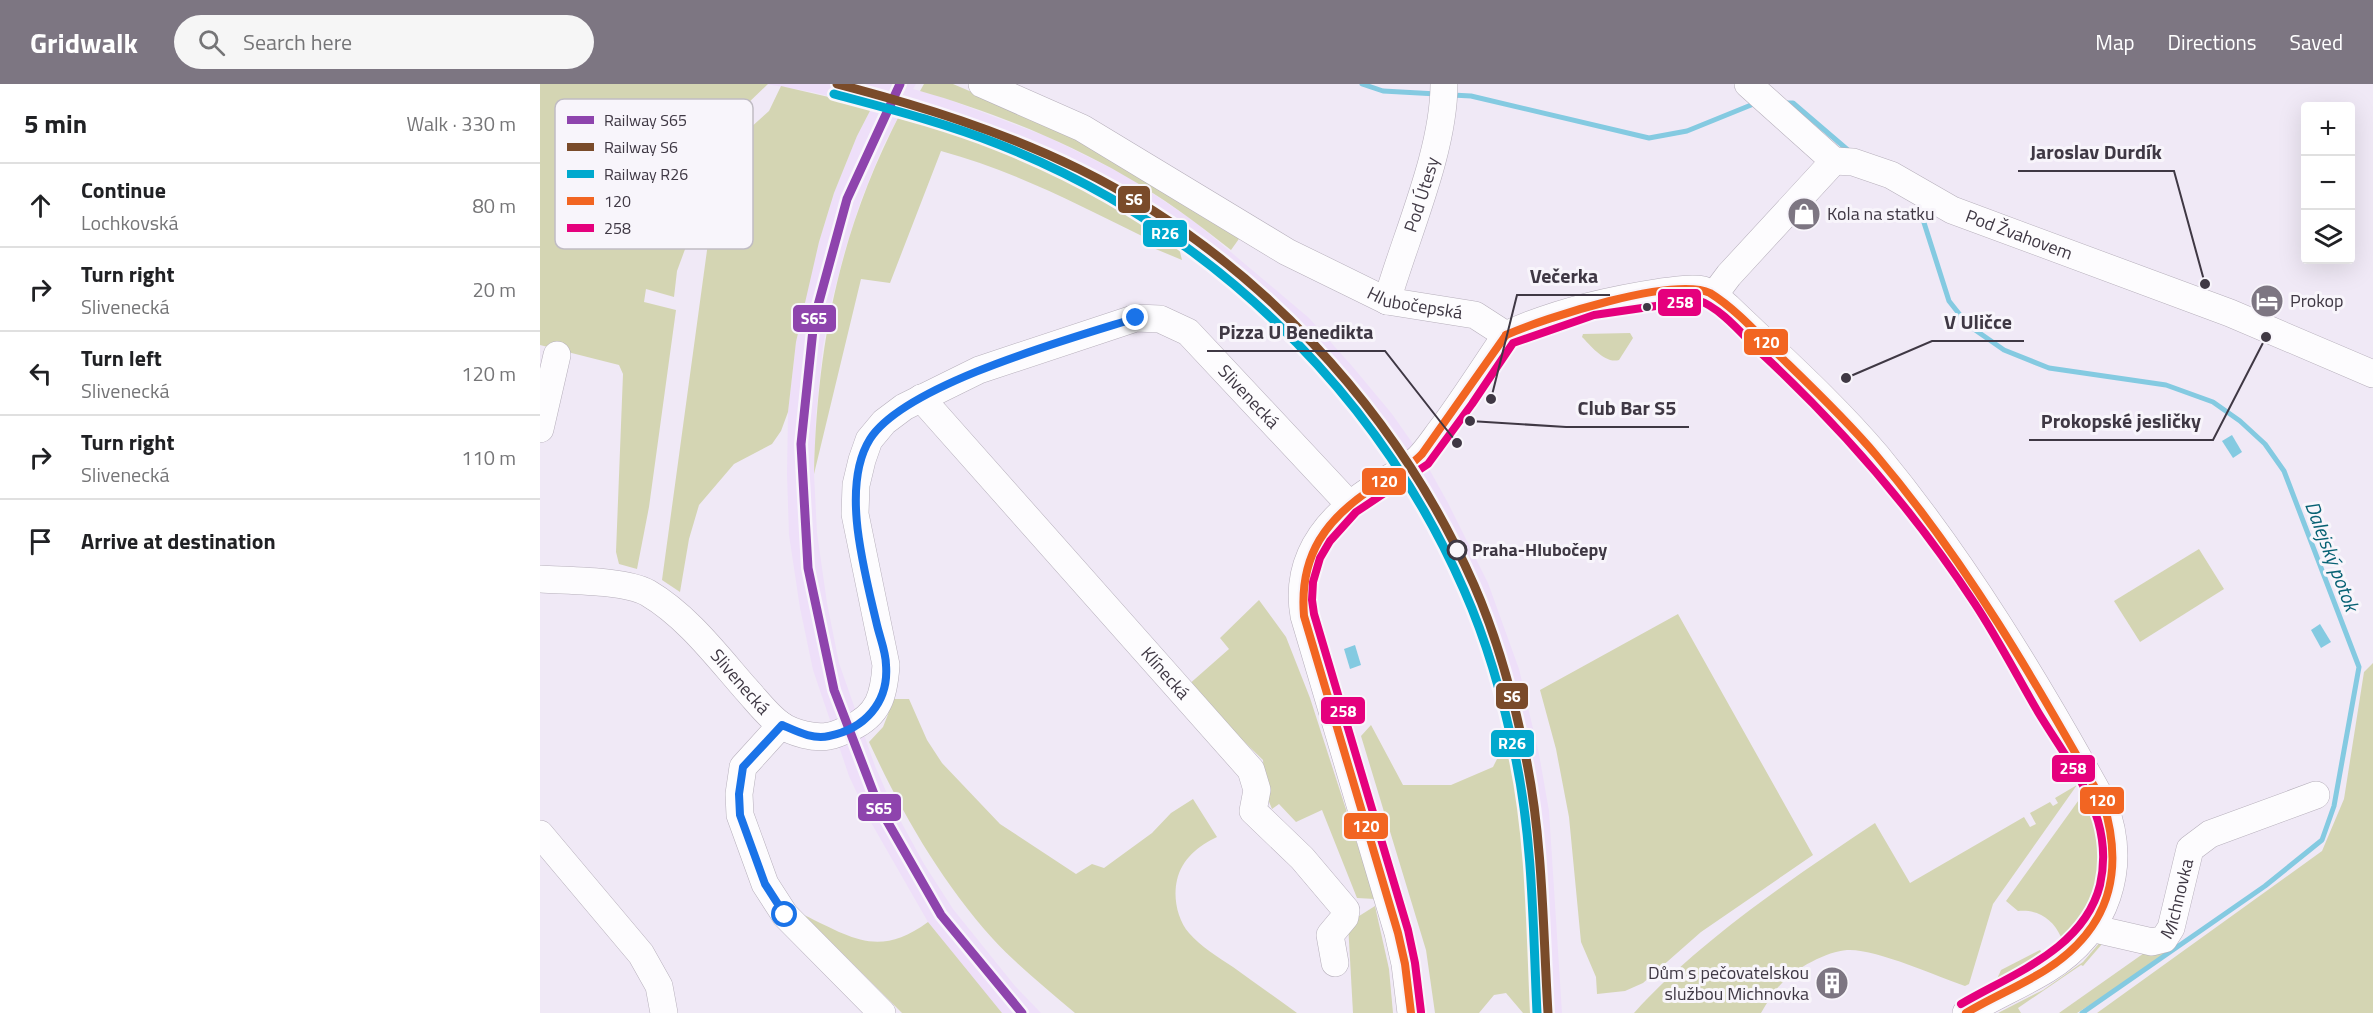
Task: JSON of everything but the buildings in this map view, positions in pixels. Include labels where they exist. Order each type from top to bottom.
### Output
[{"type":"street","name":"Hlubočepská","points":[[982,84],[1082,128],[1287,252],[1387,300],[1475,315],[1506,335]]},
{"type":"street","name":"Pod Útesy","points":[[1387,300],[1431,162],[1444,94]]},
{"type":"street","points":[[1714,295],[1729,275],[1834,161],[1758,94]]},
{"type":"street","name":"Pod Žvahovem","points":[[1834,161],[1853,162],[1891,175],[1952,210],[2230,313],[2373,374]]},
{"type":"street","points":[[1411,1013],[1405,964],[1398,933],[1323,685],[1301,600],[1302,580],[1310,554],[1322,535],[1349,504],[1420,457],[1464,398],[1506,335],[1568,312],[1615,300],[1680,290],[1702,290],[1714,295],[1801,376],[1866,444],[1930,523],[2000,624],[2098,793],[2110,820],[2115,853],[2113,879],[2101,912],[2091,928],[2072,950],[2048,968],[1966,1013]]},
{"type":"street","name":"Slivenecká","points":[[540,579],[610,584],[647,592],[696,632],[760,705],[782,725],[807,736],[828,737],[862,723],[878,704],[885,684],[886,665],[855,514],[856,485],[869,440],[884,422],[921,398],[979,370],[1136,318],[1160,319],[1181,327],[1194,338],[1349,504]]},
{"type":"street","points":[[540,429],[557,355]]},
{"type":"street","name":"Klínecká","points":[[921,398],[1251,770],[1257,790],[1253,811],[1302,858],[1346,910],[1345,917],[1330,935],[1335,963]]},
{"type":"street","points":[[782,725],[743,767],[739,794],[740,815],[765,884],[785,915],[882,1013]]},
{"type":"street","name":"Michnovka","points":[[2091,928],[2152,942],[2164,939],[2171,928],[2190,849],[2210,834],[2316,795]]},
{"type":"street","points":[[540,834],[641,954],[675,1013]]},
{"type":"street","points":[[659,986],[664,1013]]},
{"type":"shaded area","points":[[766,84],[916,84],[913,89],[942,97],[1048,137],[1125,175],[1194,221],[1309,318],[1352,366],[1392,414],[1423,458],[1448,503],[1488,583],[1519,669],[1539,754],[1549,811],[1562,1013],[1534,1013],[1522,814],[1492,677],[1462,594],[1445,556],[1399,473],[1370,431],[1290,337],[1236,289],[1178,244],[1111,199],[1037,162],[933,123],[900,114],[882,148],[860,203],[832,300],[823,346],[816,414],[814,474],[817,533],[827,603],[839,663],[875,766],[893,807],[924,864],[953,909],[1015,986],[1041,1013],[1002,1013],[994,1005],[928,922],[869,819],[849,776],[813,670],[800,608],[789,535],[788,412],[796,342],[805,294],[834,193],[857,136],[872,107],[812,92]]},
{"type":"green space","points":[[540,84],[768,84],[752,99],[555,99],[555,249],[685,249],[677,271],[674,297],[646,289],[644,302],[676,310],[649,507],[637,569],[619,564],[616,552],[623,374],[619,365],[540,345]]},
{"type":"green space","points":[[924,84],[953,84],[1075,136],[1241,236],[1231,250],[1166,202],[1102,163],[972,107],[920,91]]},
{"type":"green space","points":[[781,86],[872,107],[857,136],[834,193],[819,242],[796,342],[788,412],[781,431],[772,444],[734,464],[699,505],[689,539],[680,592],[662,580],[707,249],[753,249],[753,125],[769,111]]},
{"type":"green space","points":[[900,114],[1007,150],[1109,198],[1178,244],[1182,260],[1146,245],[1144,237],[1045,189],[994,168],[941,151],[890,283],[861,279],[814,474],[820,379],[836,289],[847,245],[862,201],[879,157]]},
{"type":"green space","points":[[1630,333],[1633,338],[1619,360],[1614,361],[1604,357],[1582,337],[1583,334]]},
{"type":"green space","points":[[2199,549],[2224,589],[2140,642],[2114,601]]},
{"type":"green space","points":[[1259,600],[1286,637],[1310,698],[1375,899],[1357,898],[1322,810],[1296,822],[1279,804],[1272,809],[1265,792],[1263,760],[1187,686],[1229,649],[1220,638]]},
{"type":"green space","points":[[1678,614],[1813,855],[1701,932],[1643,983],[1625,991],[1597,994],[1596,977],[1581,942],[1569,817],[1556,749],[1540,690]]},
{"type":"green space","points":[[2373,663],[2373,1013],[2097,1013],[2322,851],[2344,799],[2364,672]]},
{"type":"green space","points":[[894,699],[909,699],[927,740],[942,763],[1000,824],[1076,874],[1092,864],[1104,868],[1152,833],[1171,813],[1193,799],[1217,837],[1192,854],[1179,872],[1176,893],[1177,908],[1182,921],[1189,933],[1204,947],[1297,1013],[1075,1013],[1023,968],[974,917],[939,869],[909,820],[869,742],[883,727]]},
{"type":"green space","points":[[1371,725],[1403,785],[1451,785],[1493,767],[1507,739],[1522,814],[1534,1013],[1523,1013],[1506,993],[1494,995],[1479,1013],[1435,1013],[1426,950],[1361,736]]},
{"type":"green space","points":[[2077,785],[1993,904],[1969,984],[1965,986],[1873,953],[1847,950],[1821,957],[1795,972],[1776,990],[1761,1013],[1634,1013],[1660,986],[1717,935],[1812,865],[1875,823],[1910,883],[2024,817],[2030,827],[2036,824],[2030,813],[2050,802],[2053,806],[2058,803],[2055,798]]},
{"type":"green space","points":[[2086,790],[2099,819],[2103,870],[2091,908],[2068,937],[2061,937],[2054,925],[2044,916],[2018,911],[2006,901]]},
{"type":"green space","points":[[1375,906],[1389,969],[1393,1013],[1353,1013],[1348,923]]},
{"type":"green space","points":[[804,915],[851,937],[880,942],[911,933],[928,922],[1002,1013],[902,1013]]},
{"type":"green space","points":[[2101,941],[2102,944],[2083,966],[2081,965],[2018,1008],[2021,1013],[1998,1013],[2043,990],[2083,962]]},
{"type":"green space","points":[[2171,941],[2175,948],[2133,978],[2077,1013],[2059,1013],[2147,951]]},
{"type":"green space","points":[[2040,950],[2045,957],[1999,984],[1997,979],[2001,970]]},
{"type":"water","points":[[2232,435],[2242,452],[2233,458],[2222,441]]},
{"type":"water","points":[[2320,624],[2331,642],[2321,648],[2311,630]]},
{"type":"water","points":[[1355,645],[1361,665],[1350,669],[1344,649]]},
{"type":"waterway","name":"Dalejský potok","points":[[1362,84],[1383,91],[1437,94]]},
{"type":"waterway","name":"Dalejský potok","points":[[1452,95],[1471,96],[1649,138],[1687,131],[1756,103]]},
{"type":"waterway","name":"Dalejský potok","points":[[1783,103],[1793,103],[1849,151]]},
{"type":"waterway","name":"Dalejský potok","points":[[1919,207],[1949,301],[1968,325],[2004,350],[2049,368],[2166,385],[2213,402],[2240,421],[2265,444],[2284,471],[2359,667],[2334,806],[2322,840],[2265,886],[2082,1013]]},
{"type":"rail line","name":"S6","points":[[837,84],[899,101],[990,131],[1050,155],[1143,204],[1203,245],[1260,292],[1312,343],[1361,398],[1404,457],[1442,520],[1474,585],[1499,651],[1517,718],[1532,794],[1542,888],[1548,1013]]},
{"type":"rail line","name":"S65","points":[[900,84],[847,199],[814,320],[801,444],[808,568],[834,690],[879,807],[941,915],[1022,1013]]},
{"type":"rail line","name":"R26","points":[[834,94],[938,123],[998,144],[1074,178],[1145,219],[1213,267],[1275,321],[1332,381],[1383,446],[1427,516],[1464,590],[1481,631],[1501,695],[1516,760],[1526,823],[1537,1013]]},
{"type":"transit line","name":"120","points":[[1506,335],[1578,310],[1640,294],[1692,289],[1710,293],[1750,326],[1855,431],[1909,495],[1970,580],[2052,712],[2103,802],[2112,852],[2112,875],[2107,896],[2098,917],[2068,953],[2027,981],[1966,1013]]},
{"type":"transit line","name":"258","points":[[1421,1012],[1408,930],[1314,614],[1313,582],[1320,558],[1330,541],[1356,512],[1428,464],[1513,343],[1594,315],[1697,300],[1714,308],[1739,330],[1820,410],[1902,503],[1952,570],[1983,617],[2079,778],[2093,806],[2102,837],[2103,861],[2102,877],[2092,907],[2079,926],[2044,957],[1961,1004]]},
{"type":"transit line","name":"120","points":[[1411,1013],[1405,964],[1398,933],[1304,616],[1306,574],[1311,556],[1330,525],[1358,498],[1406,468],[1422,454],[1506,335]]},
{"type":"place","name":"Kola na statku","points":[[1804,214]]},
{"type":"place","name":"Jaroslav Durdík","points":[[2205,284]]},
{"type":"place","name":"Prokop","points":[[2267,301]]},
{"type":"place","name":"Prokopské jesličky","points":[[2266,337]]},
{"type":"place","name":"V Uličce","points":[[1846,378]]},
{"type":"place","name":"Večerka","points":[[1491,399]]},
{"type":"place","name":"Club Bar S5","points":[[1470,421]]},
{"type":"place","name":"Pizza U Benedikta","points":[[1457,443]]},
{"type":"place","name":"Praha-Hlubočepy","points":[[1457,550]]},
{"type":"place","name":"Dům s pečovatelskou službou Michnovka","points":[[1832,983]]},
{"type":"route","points":[[785,915],[765,884],[740,815],[739,794],[743,767],[782,725],[807,736],[828,737],[862,723],[878,704],[885,684],[886,665],[855,514],[856,485],[869,440],[884,422],[904,407],[979,370],[1136,318]]}]
